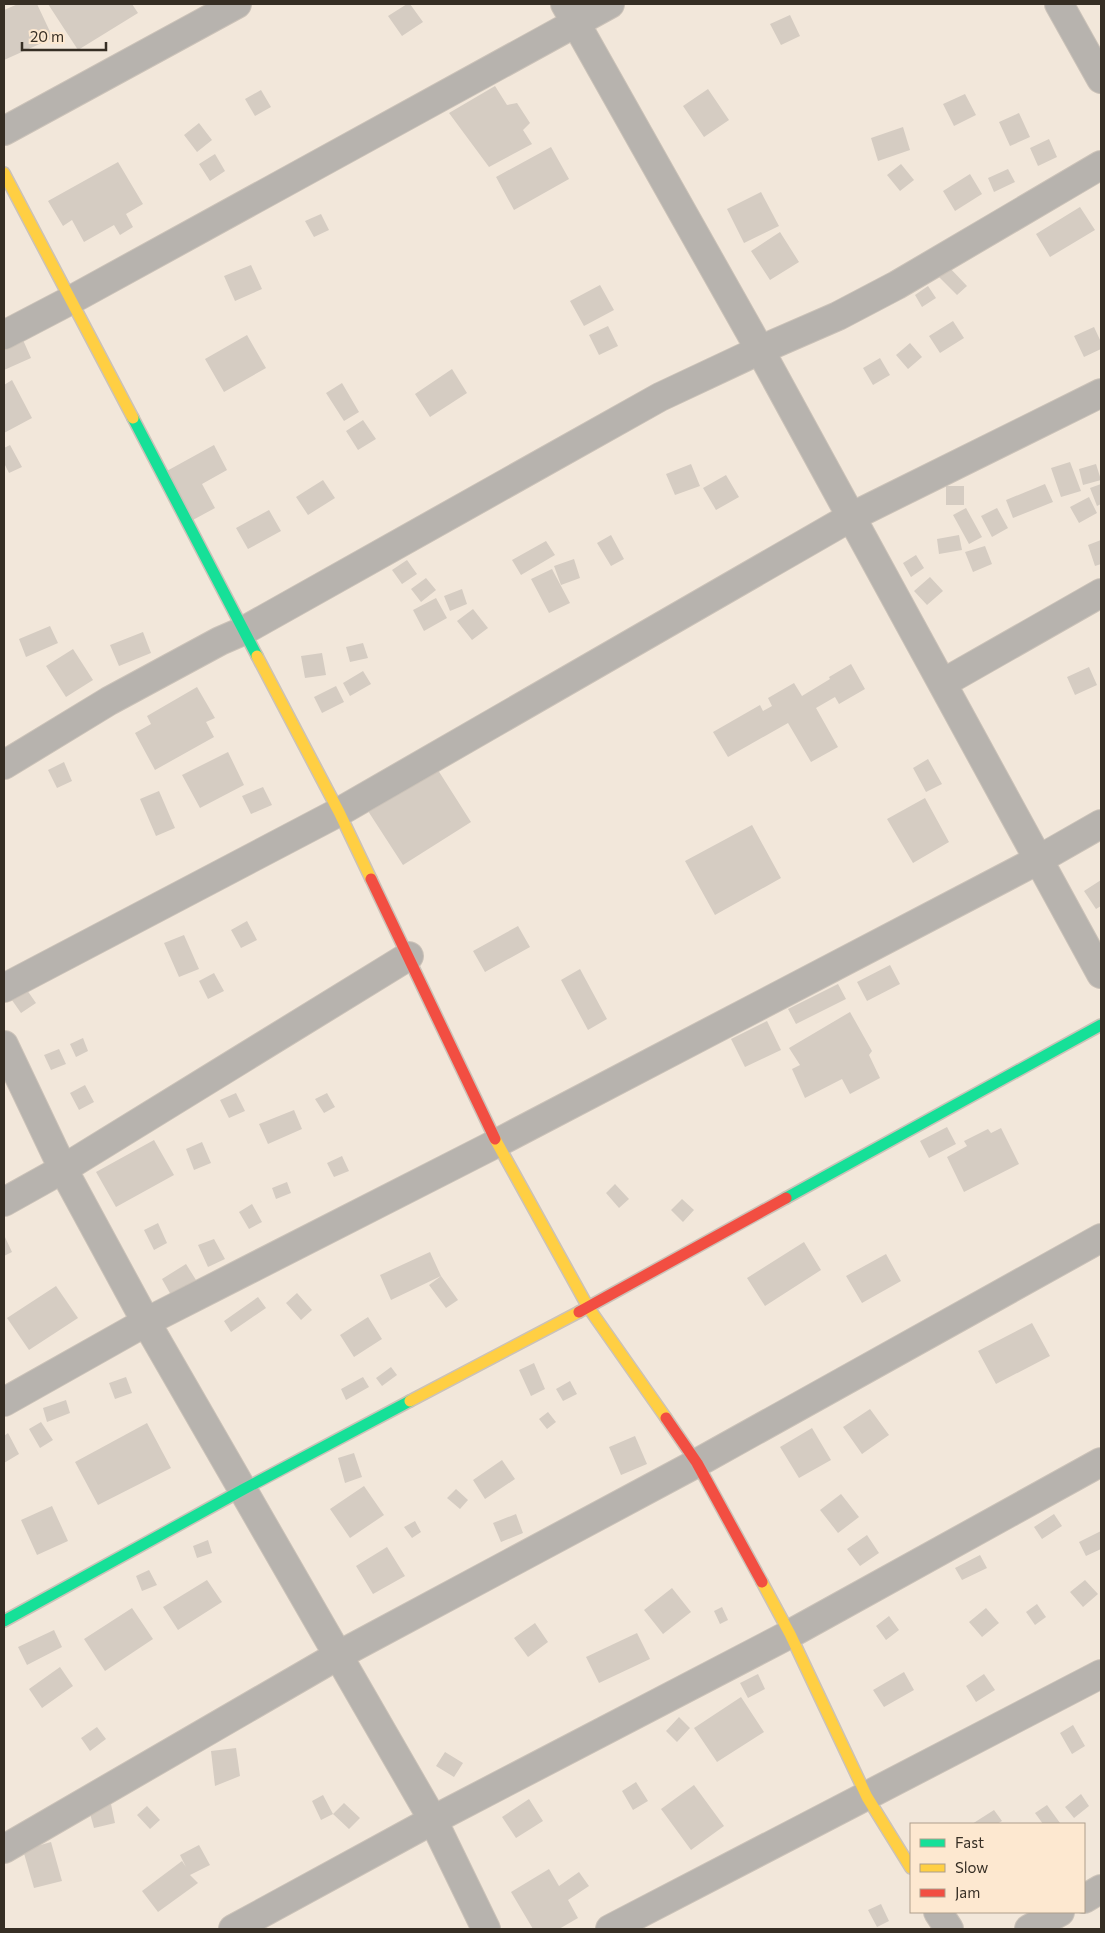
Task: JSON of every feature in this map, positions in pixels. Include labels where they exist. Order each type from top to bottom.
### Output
[{"type":"street","points":[[4,131],[237,4]]},
{"type":"street","points":[[4,335],[71,300],[570,13],[610,4]]},
{"type":"street","points":[[1059,4],[1101,79]]},
{"type":"street","points":[[570,13],[760,350],[1101,974]]},
{"type":"street","points":[[4,764],[109,701],[220,641],[243,631],[660,397],[838,316],[897,285],[1101,165]]},
{"type":"street","points":[[4,172],[339,812],[497,1143],[588,1307],[697,1464],[790,1634],[867,1797],[910,1866]]},
{"type":"street","points":[[4,988],[339,812],[851,517],[1101,393]]},
{"type":"street","points":[[943,683],[1101,593]]},
{"type":"street","points":[[4,1402],[146,1322],[497,1143],[1038,860],[1101,824]]},
{"type":"street","points":[[4,1202],[63,1170],[409,956]]},
{"type":"street","points":[[4,1621],[244,1490],[588,1307],[1101,1025]]},
{"type":"street","points":[[4,1046],[63,1170],[146,1322],[433,1820],[486,1929]]},
{"type":"street","points":[[4,1849],[337,1656],[697,1464],[1101,1238]]},
{"type":"street","points":[[233,1929],[433,1820],[790,1634],[1101,1462]]},
{"type":"street","points":[[610,1929],[1101,1674]]},
{"type":"street","points":[[1085,1897],[1101,1889]]},
{"type":"street","points":[[939,1913],[949,1929]]},
{"type":"street","points":[[1029,1929],[1058,1913]]},
{"type":"building","points":[[18,4],[37,4],[53,38],[4,60],[4,10]]},
{"type":"building","points":[[48,4],[132,4],[138,13],[78,50]]},
{"type":"building","points":[[410,4],[423,22],[402,36],[388,16]]},
{"type":"building","points":[[790,15],[800,36],[781,45],[770,24]]},
{"type":"building","points":[[495,86],[507,105],[517,103],[530,123],[523,130],[532,144],[489,167],[449,113]]},
{"type":"building","points":[[708,89],[729,120],[704,137],[683,106]]},
{"type":"building","points":[[261,90],[271,107],[255,116],[245,99]]},
{"type":"building","points":[[965,94],[976,115],[954,126],[943,104]]},
{"type":"building","points":[[1019,113],[1030,137],[1010,146],[999,122]]},
{"type":"building","points":[[199,123],[212,140],[197,152],[184,135]]},
{"type":"building","points":[[903,127],[910,150],[878,161],[871,138]]},
{"type":"building","points":[[1049,139],[1057,157],[1038,166],[1030,148]]},
{"type":"building","points":[[551,147],[569,179],[514,210],[496,177]]},
{"type":"building","points":[[215,154],[225,171],[210,181],[199,164]]},
{"type":"building","points":[[118,162],[143,204],[126,214],[133,227],[120,235],[114,225],[84,242],[72,220],[63,226],[48,201]]},
{"type":"building","points":[[901,164],[914,180],[900,191],[887,175]]},
{"type":"building","points":[[1008,169],[1015,182],[994,192],[988,178]]},
{"type":"building","points":[[970,174],[982,194],[955,211],[943,191]]},
{"type":"building","points":[[761,192],[779,226],[744,243],[727,209]]},
{"type":"building","points":[[1080,207],[1095,230],[1050,257],[1036,234]]},
{"type":"building","points":[[321,214],[329,230],[314,237],[305,221]]},
{"type":"building","points":[[780,232],[799,262],[770,280],[751,251]]},
{"type":"building","points":[[251,265],[262,289],[235,301],[224,276]]},
{"type":"building","points":[[948,266],[967,286],[957,295],[938,276]]},
{"type":"building","points":[[600,285],[614,310],[584,326],[570,301]]},
{"type":"building","points":[[928,286],[936,298],[922,307],[915,295]]},
{"type":"building","points":[[953,321],[964,338],[940,353],[929,336]]},
{"type":"building","points":[[608,326],[618,346],[599,355],[589,335]]},
{"type":"building","points":[[1094,327],[1101,342],[1101,349],[1084,357],[1074,336]]},
{"type":"building","points":[[247,335],[266,368],[224,392],[205,359]]},
{"type":"building","points":[[23,340],[31,358],[4,370],[4,349]]},
{"type":"building","points":[[910,343],[922,357],[908,369],[896,355]]},
{"type":"building","points":[[880,358],[890,375],[873,385],[863,368]]},
{"type":"building","points":[[452,369],[467,393],[430,417],[415,394]]},
{"type":"building","points":[[12,380],[32,418],[4,433],[4,385]]},
{"type":"building","points":[[342,383],[359,412],[344,421],[326,393]]},
{"type":"building","points":[[363,420],[376,439],[358,450],[346,431]]},
{"type":"building","points":[[10,445],[22,467],[9,473],[4,463],[4,448]]},
{"type":"building","points":[[214,445],[227,470],[202,484],[215,508],[191,521],[165,472]]},
{"type":"building","points":[[1070,462],[1081,491],[1061,497],[1051,468]]},
{"type":"building","points":[[691,464],[700,486],[675,495],[666,474]]},
{"type":"building","points":[[1096,464],[1101,480],[1083,485],[1079,469]]},
{"type":"building","points":[[726,475],[739,497],[716,510],[703,488]]},
{"type":"building","points":[[323,480],[335,498],[308,515],[296,497]]},
{"type":"building","points":[[1045,484],[1053,502],[1013,518],[1006,500]]},
{"type":"building","points":[[1101,484],[1101,504],[1097,506],[1090,488]]},
{"type":"building","points":[[946,486],[964,486],[964,505],[946,505]]},
{"type":"building","points":[[1089,497],[1097,513],[1079,523],[1070,507]]},
{"type":"building","points":[[966,508],[982,537],[969,544],[953,515]]},
{"type":"building","points":[[997,508],[1008,528],[992,537],[981,516]]},
{"type":"building","points":[[269,510],[281,531],[248,549],[236,528]]},
{"type":"building","points":[[611,535],[624,559],[611,566],[597,543]]},
{"type":"building","points":[[959,535],[962,550],[939,554],[937,539]]},
{"type":"building","points":[[1101,540],[1101,564],[1095,566],[1088,545]]},
{"type":"building","points":[[546,541],[555,555],[521,575],[512,560]]},
{"type":"building","points":[[985,546],[992,564],[973,572],[965,552]]},
{"type":"building","points":[[916,555],[924,568],[911,577],[903,563]]},
{"type":"building","points":[[574,559],[580,578],[561,585],[554,566]]},
{"type":"building","points":[[407,560],[417,574],[402,584],[392,570]]},
{"type":"building","points":[[552,569],[570,603],[549,613],[531,579]]},
{"type":"building","points":[[930,577],[943,591],[927,605],[914,591]]},
{"type":"building","points":[[426,578],[436,590],[421,602],[411,589]]},
{"type":"building","points":[[462,589],[467,604],[450,611],[444,596]]},
{"type":"building","points":[[436,598],[447,618],[424,631],[413,610]]},
{"type":"building","points":[[473,609],[488,628],[472,640],[457,621]]},
{"type":"building","points":[[50,626],[58,643],[26,657],[19,639]]},
{"type":"building","points":[[143,632],[151,653],[119,666],[110,645]]},
{"type":"building","points":[[363,643],[368,658],[350,662],[346,647]]},
{"type":"building","points":[[73,649],[93,680],[66,697],[46,666]]},
{"type":"building","points":[[322,653],[326,675],[305,678],[301,656]]},
{"type":"building","points":[[851,664],[865,689],[839,704],[835,697],[816,708],[838,747],[811,762],[788,723],[728,757],[713,732],[760,705],[763,711],[772,706],[768,698],[794,683],[802,696]]},
{"type":"building","points":[[1089,667],[1097,685],[1075,695],[1067,677]]},
{"type":"building","points":[[363,671],[371,684],[350,696],[343,683]]},
{"type":"building","points":[[336,686],[344,702],[322,713],[314,697]]},
{"type":"building","points":[[197,687],[215,718],[206,722],[214,737],[155,770],[135,733],[151,724],[147,716]]},
{"type":"building","points":[[228,752],[244,785],[200,808],[182,775]]},
{"type":"building","points":[[928,759],[942,784],[926,792],[913,768]]},
{"type":"building","points":[[64,762],[72,781],[57,788],[48,770]]},
{"type":"building","points":[[436,767],[471,822],[403,865],[368,811]]},
{"type":"building","points":[[263,787],[272,805],[251,814],[242,796]]},
{"type":"building","points":[[159,791],[175,828],[156,836],[140,799]]},
{"type":"building","points":[[925,798],[949,842],[913,863],[887,819]]},
{"type":"building","points":[[752,825],[781,878],[715,915],[685,861]]},
{"type":"building","points":[[1101,880],[1101,906],[1096,909],[1084,891]]},
{"type":"building","points":[[247,921],[257,940],[241,948],[231,930]]},
{"type":"building","points":[[518,926],[530,947],[485,972],[473,951]]},
{"type":"building","points":[[184,935],[199,969],[179,977],[164,943]]},
{"type":"building","points":[[890,965],[900,984],[867,1001],[857,982]]},
{"type":"building","points":[[580,969],[607,1019],[588,1030],[561,980]]},
{"type":"building","points":[[214,973],[224,991],[208,999],[199,981]]},
{"type":"building","points":[[22,983],[36,1003],[21,1013],[7,993]]},
{"type":"building","points":[[838,984],[846,999],[796,1024],[788,1009]]},
{"type":"building","points":[[850,1012],[872,1051],[869,1055],[880,1078],[850,1094],[842,1079],[805,1098],[792,1069],[800,1065],[789,1048]]},
{"type":"building","points":[[767,1021],[781,1050],[745,1067],[731,1039]]},
{"type":"building","points":[[83,1038],[88,1051],[76,1057],[70,1044]]},
{"type":"building","points":[[59,1049],[66,1064],[51,1070],[44,1055]]},
{"type":"building","points":[[85,1085],[94,1102],[79,1110],[70,1093]]},
{"type":"building","points":[[236,1093],[245,1111],[229,1118],[220,1100]]},
{"type":"building","points":[[327,1093],[335,1107],[324,1113],[315,1099]]},
{"type":"building","points":[[294,1110],[302,1129],[268,1144],[259,1124]]},
{"type":"building","points":[[947,1127],[956,1144],[929,1158],[920,1141]]},
{"type":"building","points":[[1001,1128],[1019,1164],[964,1192],[947,1157],[967,1146],[964,1141],[988,1129],[991,1133]]},
{"type":"building","points":[[154,1140],[174,1175],[116,1207],[96,1172]]},
{"type":"building","points":[[202,1142],[211,1163],[194,1170],[186,1149]]},
{"type":"building","points":[[342,1156],[349,1171],[334,1177],[327,1163]]},
{"type":"building","points":[[287,1182],[291,1193],[276,1199],[272,1188]]},
{"type":"building","points":[[615,1184],[629,1199],[619,1208],[606,1193]]},
{"type":"building","points":[[682,1199],[694,1210],[683,1222],[671,1210]]},
{"type":"building","points":[[252,1204],[262,1222],[249,1229],[239,1212]]},
{"type":"building","points":[[158,1223],[167,1243],[154,1250],[144,1230]]},
{"type":"building","points":[[4,1235],[12,1252],[4,1256]]},
{"type":"building","points":[[214,1239],[225,1259],[208,1267],[198,1245]]},
{"type":"building","points":[[804,1242],[821,1270],[765,1306],[747,1278]]},
{"type":"building","points":[[430,1252],[441,1276],[391,1300],[380,1275]]},
{"type":"building","points":[[886,1254],[901,1281],[862,1303],[846,1276]]},
{"type":"building","points":[[186,1264],[196,1280],[171,1295],[162,1279]]},
{"type":"building","points":[[441,1276],[458,1300],[446,1308],[429,1285]]},
{"type":"building","points":[[56,1286],[78,1318],[29,1350],[7,1318]]},
{"type":"building","points":[[297,1293],[312,1310],[301,1320],[286,1303]]},
{"type":"building","points":[[258,1297],[266,1308],[231,1332],[224,1321]]},
{"type":"building","points":[[368,1317],[382,1339],[354,1357],[340,1335]]},
{"type":"building","points":[[1032,1323],[1050,1356],[996,1384],[978,1351]]},
{"type":"building","points":[[534,1363],[545,1389],[531,1396],[519,1370]]},
{"type":"building","points":[[391,1367],[397,1375],[382,1386],[376,1378]]},
{"type":"building","points":[[126,1377],[132,1393],[115,1399],[109,1383]]},
{"type":"building","points":[[363,1377],[369,1387],[346,1400],[341,1389]]},
{"type":"building","points":[[570,1381],[577,1394],[563,1401],[556,1389]]},
{"type":"building","points":[[66,1400],[70,1413],[47,1422],[43,1408]]},
{"type":"building","points":[[870,1409],[889,1435],[862,1454],[843,1427]]},
{"type":"building","points":[[548,1412],[556,1422],[547,1429],[539,1419]]},
{"type":"building","points":[[41,1422],[53,1440],[40,1448],[29,1429]]},
{"type":"building","points":[[147,1423],[171,1468],[98,1505],[75,1462]]},
{"type":"building","points":[[812,1428],[831,1460],[799,1478],[780,1447]]},
{"type":"building","points":[[8,1433],[19,1454],[4,1463],[4,1436]]},
{"type":"building","points":[[635,1436],[647,1464],[621,1475],[609,1447]]},
{"type":"building","points":[[354,1453],[362,1477],[345,1483],[338,1458]]},
{"type":"building","points":[[502,1460],[515,1479],[485,1499],[473,1480]]},
{"type":"building","points":[[364,1486],[384,1515],[350,1538],[330,1509]]},
{"type":"building","points":[[456,1489],[468,1500],[460,1509],[447,1498]]},
{"type":"building","points":[[841,1494],[859,1517],[838,1533],[820,1510]]},
{"type":"building","points":[[52,1506],[68,1541],[37,1555],[21,1520]]},
{"type":"building","points":[[516,1514],[523,1533],[501,1542],[493,1523]]},
{"type":"building","points":[[1054,1514],[1062,1526],[1042,1539],[1034,1527]]},
{"type":"building","points":[[415,1521],[421,1532],[412,1538],[404,1527]]},
{"type":"building","points":[[1101,1531],[1101,1549],[1086,1556],[1079,1542]]},
{"type":"building","points":[[867,1535],[879,1553],[860,1566],[847,1549]]},
{"type":"building","points":[[208,1540],[212,1553],[197,1558],[193,1546]]},
{"type":"building","points":[[387,1547],[405,1576],[373,1594],[356,1566]]},
{"type":"building","points":[[980,1555],[987,1568],[962,1580],[955,1568]]},
{"type":"building","points":[[149,1570],[157,1585],[142,1591],[136,1576]]},
{"type":"building","points":[[207,1580],[222,1602],[178,1630],[163,1607]]},
{"type":"building","points":[[1085,1580],[1098,1594],[1083,1607],[1070,1592]]},
{"type":"building","points":[[672,1588],[691,1612],[663,1634],[644,1610]]},
{"type":"building","points":[[1037,1604],[1046,1617],[1035,1625],[1026,1612]]},
{"type":"building","points":[[722,1607],[728,1620],[720,1624],[714,1611]]},
{"type":"building","points":[[132,1608],[153,1639],[105,1671],[84,1639]]},
{"type":"building","points":[[986,1608],[999,1623],[982,1637],[969,1622]]},
{"type":"building","points":[[889,1616],[899,1630],[886,1640],[876,1626]]},
{"type":"building","points":[[535,1623],[548,1642],[528,1657],[514,1638]]},
{"type":"building","points":[[54,1630],[62,1647],[27,1665],[18,1647]]},
{"type":"building","points":[[637,1633],[650,1659],[599,1683],[586,1657]]},
{"type":"building","points":[[60,1667],[73,1686],[42,1708],[29,1689]]},
{"type":"building","points":[[904,1672],[914,1690],[884,1707],[873,1690]]},
{"type":"building","points":[[758,1674],[765,1689],[748,1698],[740,1683]]},
{"type":"building","points":[[984,1674],[995,1690],[976,1702],[966,1686]]},
{"type":"building","points":[[741,1697],[764,1732],[717,1762],[694,1728]]},
{"type":"building","points":[[679,1717],[690,1728],[677,1742],[666,1731]]},
{"type":"building","points":[[1073,1725],[1085,1746],[1072,1754],[1060,1733]]},
{"type":"building","points":[[97,1727],[106,1739],[90,1751],[81,1738]]},
{"type":"building","points":[[236,1748],[240,1776],[215,1786],[211,1751]]},
{"type":"building","points":[[445,1752],[463,1763],[454,1777],[436,1766]]},
{"type":"building","points":[[636,1782],[648,1801],[633,1810],[622,1791]]},
{"type":"building","points":[[694,1785],[724,1826],[691,1850],[661,1809]]},
{"type":"building","points":[[1081,1794],[1089,1806],[1074,1818],[1065,1807]]},
{"type":"building","points":[[323,1795],[333,1814],[321,1820],[312,1801]]},
{"type":"building","points":[[529,1799],[543,1821],[516,1838],[502,1817]]},
{"type":"building","points":[[344,1803],[360,1818],[349,1829],[333,1814]]},
{"type":"building","points":[[111,1804],[115,1823],[94,1828],[89,1810]]},
{"type":"building","points":[[1047,1805],[1060,1823],[1042,1823],[1035,1813]]},
{"type":"building","points":[[147,1806],[160,1820],[150,1829],[137,1815]]},
{"type":"building","points":[[994,1810],[1002,1821],[999,1823],[974,1823]]},
{"type":"building","points":[[51,1842],[62,1881],[34,1888],[23,1850]]},
{"type":"building","points":[[199,1845],[210,1865],[190,1875],[198,1883],[158,1912],[142,1891],[182,1861],[186,1867],[180,1855]]},
{"type":"building","points":[[549,1869],[559,1886],[579,1872],[589,1886],[568,1900],[578,1918],[559,1929],[533,1929],[511,1892]]},
{"type":"building","points":[[881,1904],[889,1921],[877,1927],[868,1910]]},
{"type":"traffic: fast","points":[[133,418],[257,656]]},
{"type":"traffic: fast","points":[[786,1198],[1101,1025]]},
{"type":"traffic: fast","points":[[4,1621],[244,1489],[410,1401]]},
{"type":"traffic: slow","points":[[4,173],[133,418]]},
{"type":"traffic: slow","points":[[257,656],[339,812],[371,879]]},
{"type":"traffic: slow","points":[[495,1139],[588,1307],[666,1418]]},
{"type":"traffic: slow","points":[[410,1401],[579,1312]]},
{"type":"traffic: slow","points":[[762,1582],[790,1634],[867,1797],[910,1866]]},
{"type":"traffic: jam","points":[[371,879],[495,1139]]},
{"type":"traffic: jam","points":[[579,1312],[786,1198]]},
{"type":"traffic: jam","points":[[666,1418],[697,1463],[762,1582]]}]
